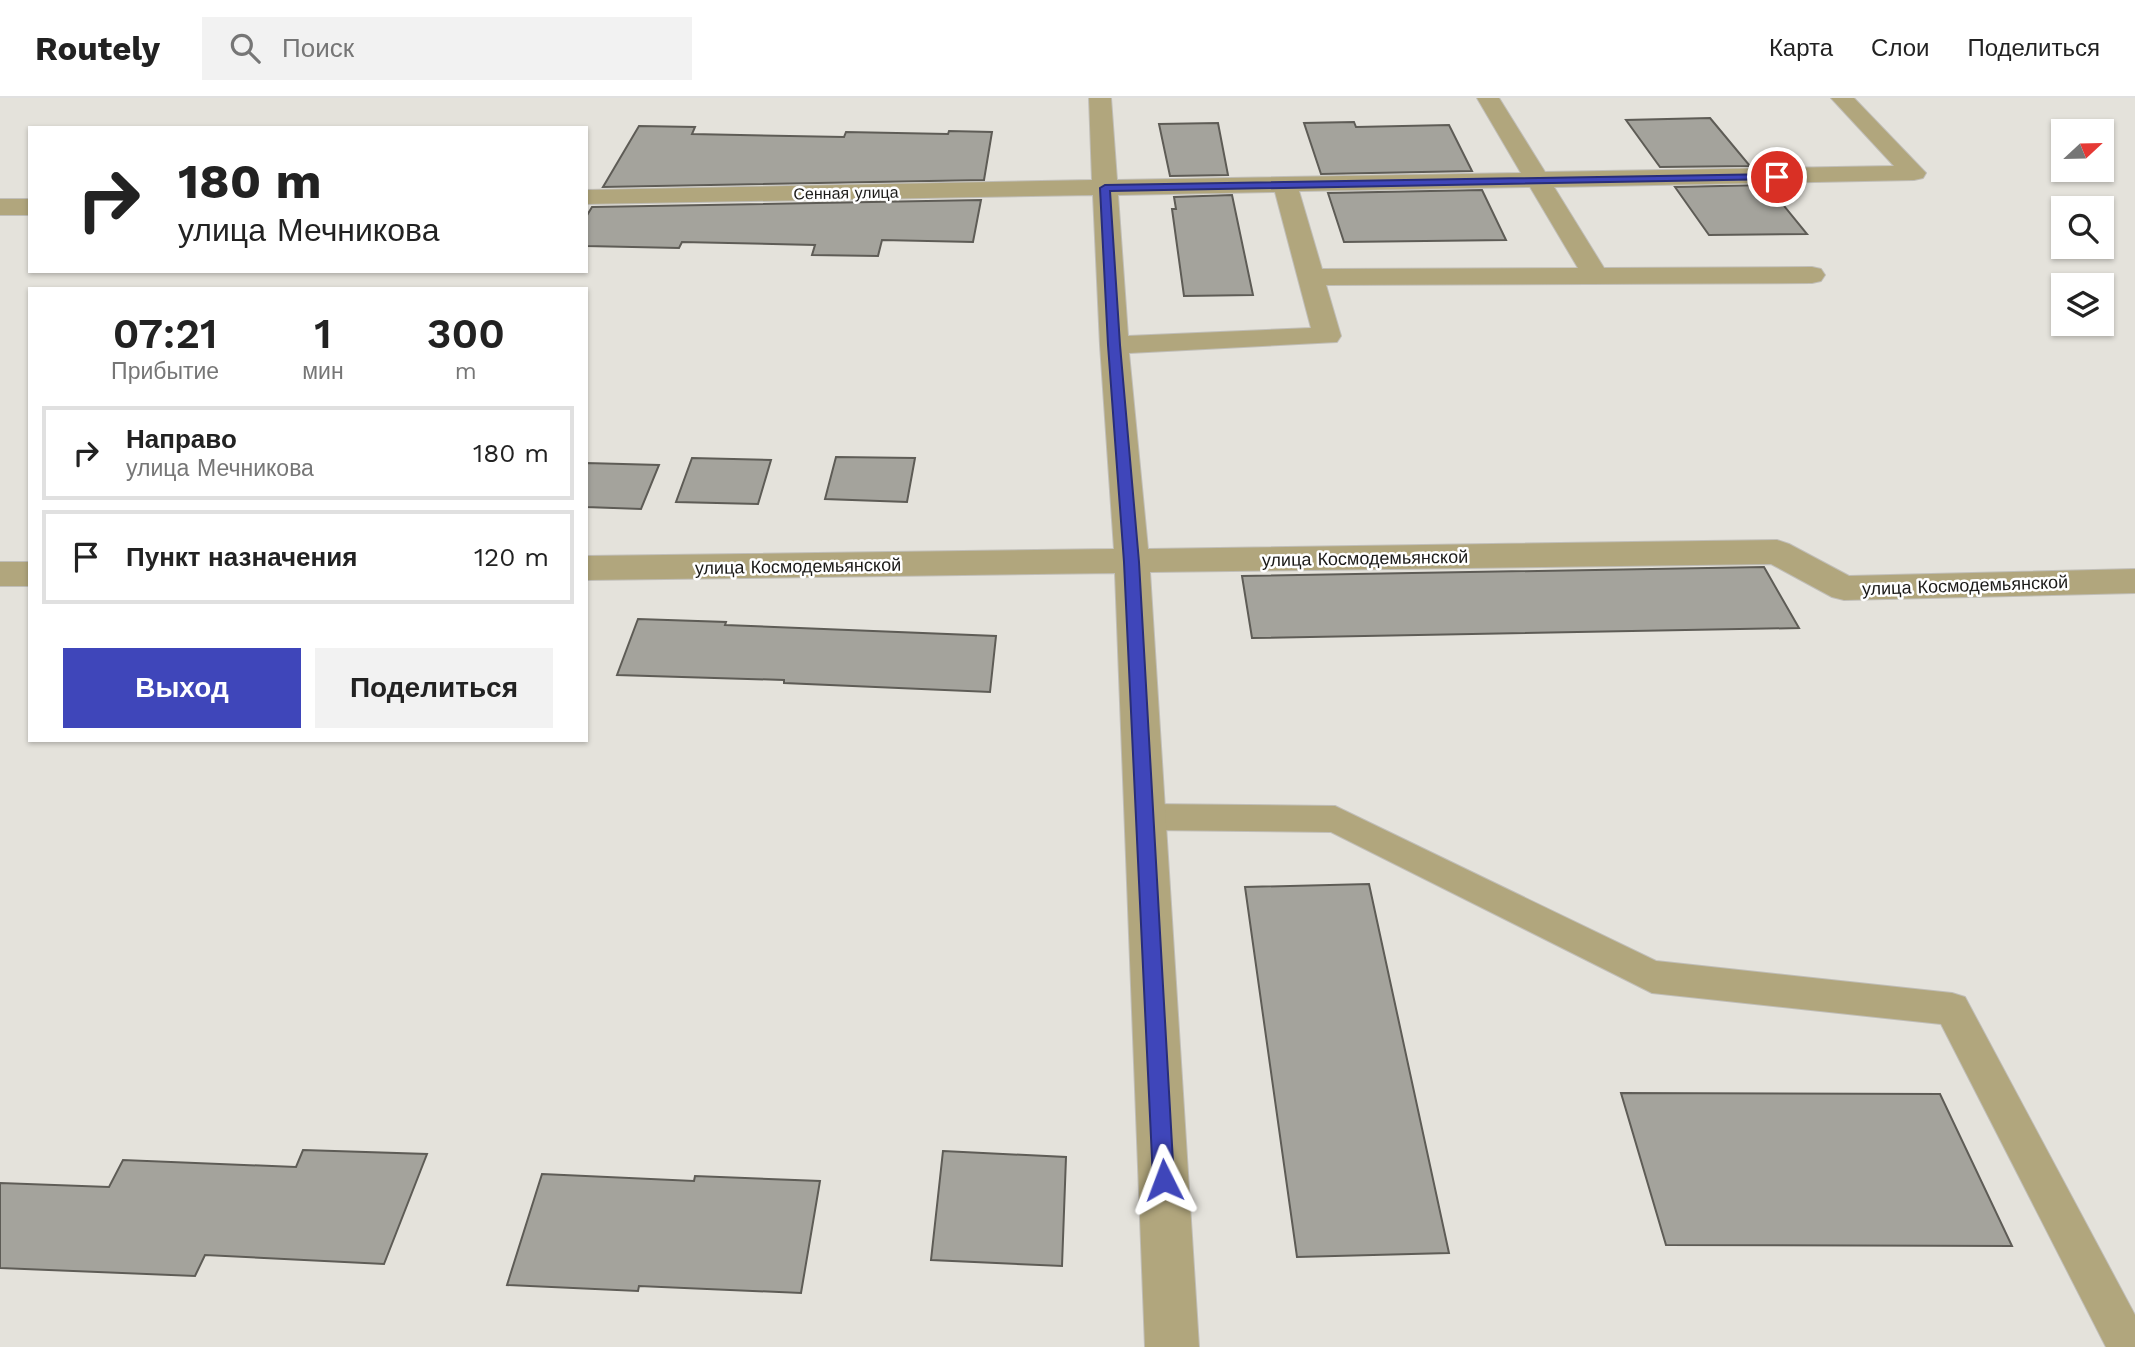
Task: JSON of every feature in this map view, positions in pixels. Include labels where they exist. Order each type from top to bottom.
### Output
[{"type":"street","points":[[1100,98],[1114,345],[1132,562],[1172,1347]]},
{"type":"street","points":[[1488,98],[1597,276]]},
{"type":"street","name":"Сенная улица","points":[[588,197],[1914,173],[1842,98]]},
{"type":"street","points":[[1114,345],[1327,336],[1285,185]]},
{"type":"street","points":[[0,207],[28,207]]},
{"type":"street","points":[[1310,278],[1812,275]]},
{"type":"street","name":"улица Космодемьянской","points":[[588,568],[1777,552],[1844,589],[2135,581]]},
{"type":"street","points":[[0,574],[28,574]]},
{"type":"lane","points":[[1145,817],[1335,819],[1652,977],[1952,1009],[2129,1347]]},
{"type":"building","points":[[1710,118],[1750,166],[1660,167],[1626,120]]},
{"type":"building","points":[[1354,122],[1356,127],[1449,125],[1472,171],[1321,174],[1304,123]]},
{"type":"building","points":[[1218,123],[1228,175],[1170,176],[1159,124]]},
{"type":"building","points":[[639,126],[695,127],[692,134],[844,137],[846,132],[992,132],[984,180],[603,187]]},
{"type":"building","points":[[1767,185],[1807,234],[1709,235],[1675,187]]},
{"type":"building","points":[[1482,190],[1506,240],[1344,242],[1328,193]]},
{"type":"building","points":[[1232,195],[1253,295],[1184,296],[1172,209],[1176,209],[1174,197]]},
{"type":"building","points":[[981,200],[973,242],[882,240],[878,256],[812,255],[815,245],[682,242],[679,248],[588,246],[588,214],[592,207]]},
{"type":"building","points":[[836,457],[915,458],[907,502],[825,499]]},
{"type":"building","points":[[692,458],[771,460],[758,504],[676,502]]},
{"type":"building","points":[[588,463],[659,465],[641,509],[588,507]]},
{"type":"building","points":[[1764,567],[1799,628],[1252,638],[1242,576]]},
{"type":"building","points":[[638,619],[996,636],[990,692],[784,683],[784,680],[617,675]]},
{"type":"building","points":[[1369,884],[1449,1253],[1297,1257],[1245,887]]},
{"type":"building","points":[[1621,1093],[1940,1094],[2012,1246],[1666,1245]]},
{"type":"building","points":[[303,1150],[427,1154],[384,1264],[205,1255],[195,1276],[0,1268],[0,1183],[109,1187],[123,1160],[296,1167]]},
{"type":"building","points":[[943,1151],[1066,1157],[1062,1266],[931,1260]]},
{"type":"building","points":[[542,1174],[694,1181],[695,1176],[820,1181],[801,1293],[639,1286],[638,1291],[507,1285]]},
{"type":"route","points":[[1164,1180],[1132,562],[1114,345],[1105,188],[1777,177]]}]
